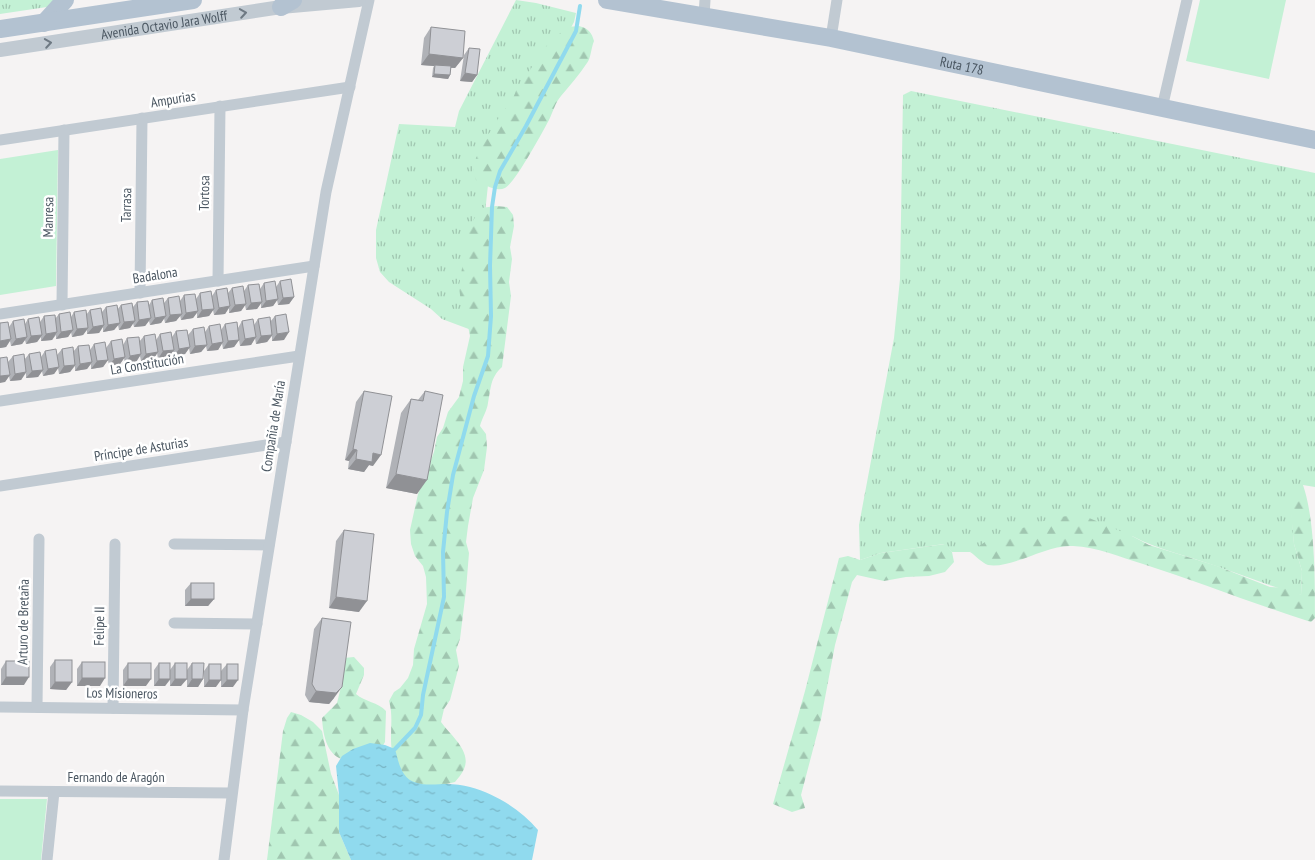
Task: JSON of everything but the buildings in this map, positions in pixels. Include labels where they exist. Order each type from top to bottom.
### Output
[{"type":"main road","points":[[44,23],[65,0]]},
{"type":"main road","name":"Avenida Octavio Jara Wolff","points":[[0,29],[193,0]]},
{"type":"main road","name":"Ruta 178","points":[[607,0],[705,8],[831,38],[1315,140]]},
{"type":"street","name":"Avenida Octavio Jara Wolff","points":[[0,50],[287,4],[359,0]]},
{"type":"street","name":"Compañía de María","points":[[224,860],[243,710],[326,192],[369,0]]},
{"type":"street","points":[[831,38],[837,0]]},
{"type":"street","points":[[1162,108],[1187,0]]},
{"type":"street","name":"Ampurias","points":[[0,140],[350,87]]},
{"type":"street","name":"Tortosa","points":[[218,281],[220,106]]},
{"type":"street","name":"Tarrasa","points":[[140,293],[142,118]]},
{"type":"street","name":"Manresa","points":[[62,305],[64,130]]},
{"type":"street","name":"Badalona","points":[[0,314],[314,266]]},
{"type":"street","name":"La Constitución","points":[[0,401],[299,356]]},
{"type":"street","name":"Príncipe de Asturias","points":[[0,486],[286,442]]},
{"type":"street","name":"Arturo de Bretaña","points":[[38,707],[39,538]]},
{"type":"street","name":"Felipe II","points":[[113,708],[115,544]]},
{"type":"street","points":[[174,544],[269,544]]},
{"type":"street","points":[[174,623],[257,624]]},
{"type":"street","name":"Los Misioneros","points":[[0,706],[243,710]]},
{"type":"street","name":"Fernando de Aragón","points":[[0,791],[232,793]]},
{"type":"street","points":[[47,860],[54,792]]},
{"type":"green space","points":[[0,0],[56,0],[47,7],[0,14]]},
{"type":"green space","points":[[516,0],[576,13],[574,22],[488,185],[483,232],[482,334],[442,319],[431,309],[389,282],[380,272],[376,258],[376,230],[399,124],[455,127],[459,111]]},
{"type":"green space","points":[[1200,0],[1286,0],[1269,79],[1186,61]]},
{"type":"green space","points":[[579,26],[591,33],[594,41],[587,63],[559,99],[535,146],[515,177],[505,188],[501,189],[490,187],[476,180],[473,171],[476,158],[485,139],[502,112],[511,103],[516,91],[536,61],[547,45],[567,27]]},
{"type":"green space","points":[[911,91],[1315,173],[1315,487],[1303,485],[1290,492],[1294,544],[1302,571],[1301,595],[1163,549],[1132,536],[999,544],[970,552],[952,552],[944,544],[881,553],[860,560],[859,525],[894,338],[900,279],[903,95]]},
{"type":"green space","points":[[58,150],[56,286],[0,295],[0,159]]},
{"type":"green space","points":[[507,207],[513,215],[514,226],[510,247],[512,259],[509,282],[511,296],[502,367],[493,379],[480,426],[486,434],[487,447],[484,470],[473,498],[468,526],[466,542],[469,553],[466,590],[460,639],[456,650],[459,666],[450,700],[444,709],[441,722],[463,750],[466,762],[463,771],[455,782],[430,788],[404,789],[392,751],[389,701],[394,692],[408,678],[413,665],[414,649],[427,604],[426,577],[423,566],[415,556],[411,544],[410,530],[418,494],[434,452],[437,437],[443,428],[448,412],[459,397],[463,381],[463,367],[470,336],[467,321],[462,312],[459,286],[469,227],[481,208]]},
{"type":"green space","points":[[1295,485],[1303,485],[1312,532],[1315,618],[1311,622],[1091,548],[1063,546],[997,565],[988,565],[970,552],[988,540],[999,544],[1010,532],[1057,517],[1082,515],[1149,545],[1217,566],[1270,587],[1289,588],[1301,595],[1302,571],[1294,544],[1290,504],[1290,491]]},
{"type":"green space","points":[[945,544],[952,552],[954,562],[945,572],[929,576],[906,577],[884,581],[857,575],[852,582],[835,645],[821,719],[801,795],[805,808],[792,812],[773,804],[805,691],[839,558],[848,556],[860,560],[881,553]]},
{"type":"green space","points":[[354,657],[364,668],[364,675],[356,694],[386,711],[385,742],[378,754],[342,759],[332,753],[326,742],[322,718],[337,703],[342,683],[344,658]]},
{"type":"green space","points":[[291,712],[313,722],[322,731],[331,774],[339,795],[339,832],[351,860],[267,860],[283,731]]},
{"type":"green space","points":[[0,799],[47,799],[41,860],[0,860]]},
{"type":"water","points":[[370,743],[385,745],[395,749],[402,771],[413,781],[424,784],[453,784],[470,787],[498,798],[516,809],[538,830],[532,860],[351,860],[339,832],[339,795],[336,766],[342,756],[353,749]]},
{"type":"waterway","points":[[395,749],[415,728],[421,715],[423,695],[444,597],[443,552],[453,475],[474,396],[488,356],[491,316],[492,207],[495,187],[500,171],[576,31],[580,6]]}]
